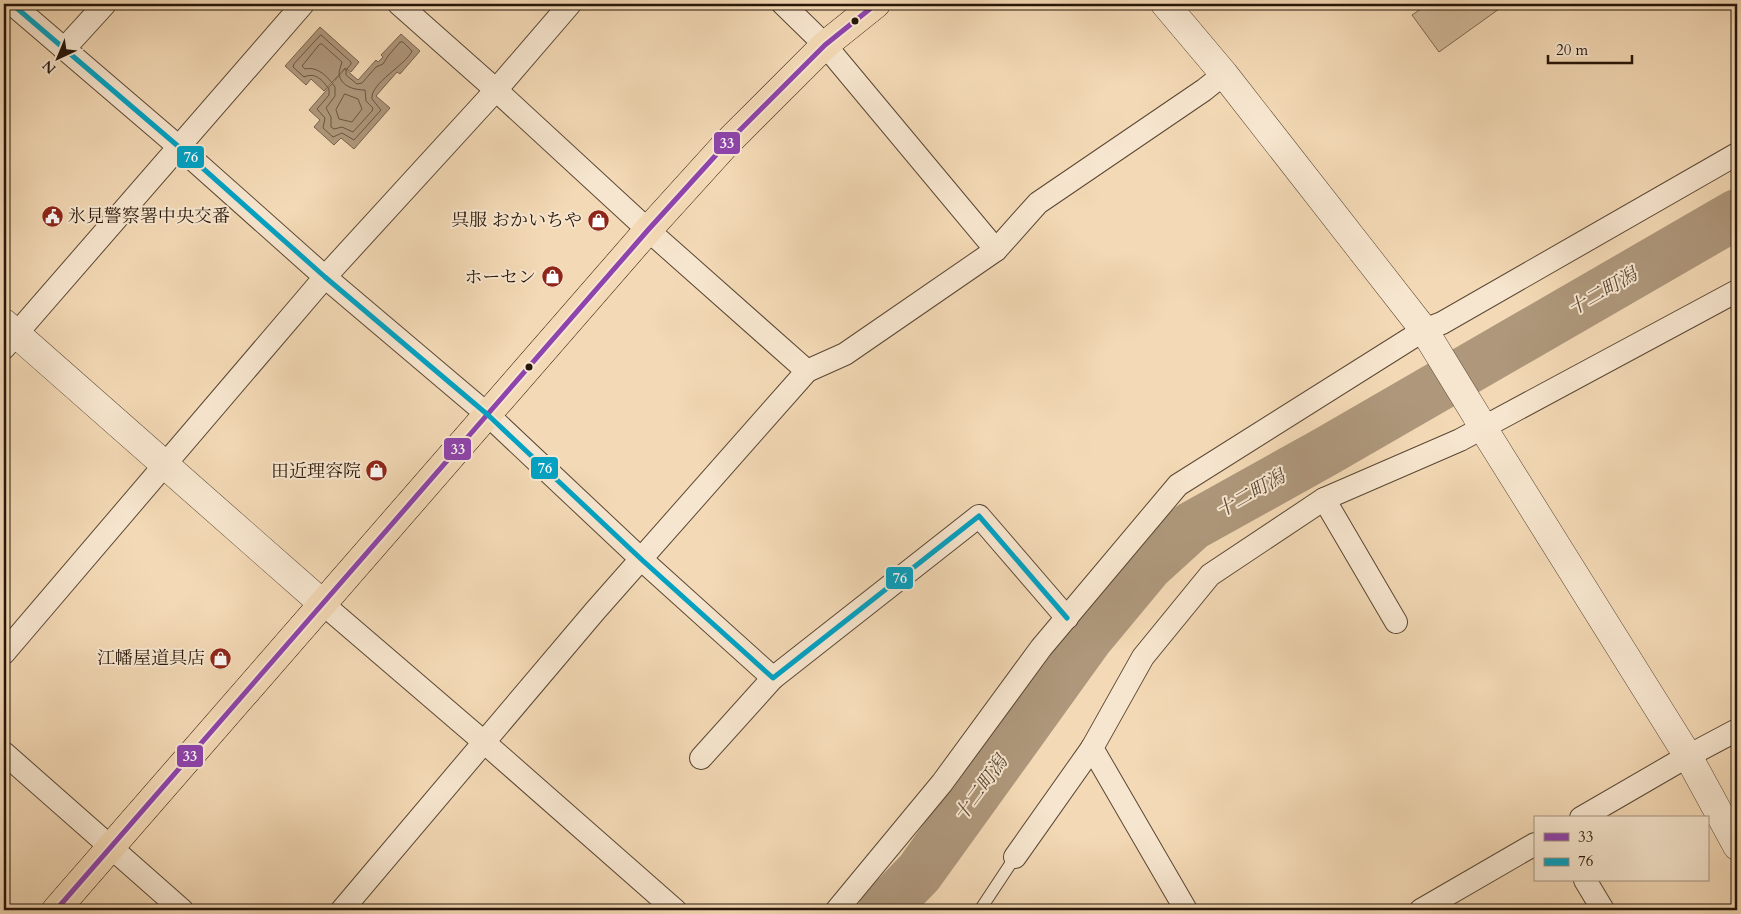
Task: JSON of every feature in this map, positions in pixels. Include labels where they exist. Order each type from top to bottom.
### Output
[{"type":"highway","points":[[56,910],[648,230],[726,144],[824,44],[876,4]]},
{"type":"street","points":[[12,4],[178,147],[325,278],[488,414],[641,559],[773,678]]},
{"type":"street","points":[[64,48],[105,4]]},
{"type":"street","points":[[303,4],[178,147],[8,335],[165,465],[322,604],[485,743],[675,910]]},
{"type":"street","points":[[398,4],[807,371]]},
{"type":"street","points":[[4,653],[325,278],[496,90],[570,4]]},
{"type":"street","points":[[783,4],[824,44],[996,250]]},
{"type":"street","points":[[1166,4],[1224,74],[1427,335],[1688,756],[1737,846]]},
{"type":"street","points":[[342,910],[641,559],[807,371],[846,354],[996,250],[1038,203],[1204,90],[1224,74]]},
{"type":"street","points":[[837,910],[942,783],[1042,648],[1178,484],[1427,335],[1442,323],[1737,154]]},
{"type":"street","points":[[1015,857],[1092,748],[1143,657],[1210,575],[1324,499],[1460,440],[1480,421],[1737,291]]},
{"type":"street","points":[[1324,499],[1396,622]]},
{"type":"street","points":[[701,758],[773,678],[979,516],[1067,618]]},
{"type":"street","points":[[1584,816],[1737,730]]},
{"type":"street","points":[[1092,748],[1186,910]]},
{"type":"street","points":[[4,753],[182,910]]},
{"type":"street","points":[[1421,910],[1534,845]]},
{"type":"street","points":[[1586,882],[1603,910]]},
{"type":"lane","points":[[980,910],[1015,857]]},
{"type":"shaded area","points":[[1428,4],[1506,4],[1439,52],[1412,15]]},
{"type":"water","points":[[320,27],[359,62],[351,72],[345,68],[324,91],[311,79],[306,85],[285,66]]},
{"type":"water","points":[[401,34],[420,51],[400,74],[397,72],[376,96],[390,108],[354,149],[341,138],[334,145],[314,127],[320,120],[309,110],[345,69],[358,80],[376,60],[378,62],[383,57],[381,55]]},
{"type":"waterway","name":"十二町潟","points":[[883,910],[919,873],[1089,637],[1148,566],[1192,526],[1325,452],[1737,214]]},
{"type":"transit line","name":"76","points":[[12,4],[179,147],[325,277],[488,415],[641,559],[773,678],[979,516],[1067,618]]},
{"type":"transit line","name":"33","points":[[56,910],[648,230],[726,144],[825,45],[876,4]]},
{"type":"place","name":"氷見警察署中央交番","points":[[52,216]]},
{"type":"place","name":"呉服 おかいちや","points":[[598,220]]},
{"type":"place","name":"ホーセン","points":[[552,277]]},
{"type":"place","name":"田近理容院","points":[[377,471]]},
{"type":"place","name":"江幡屋道具店","points":[[221,658]]}]
